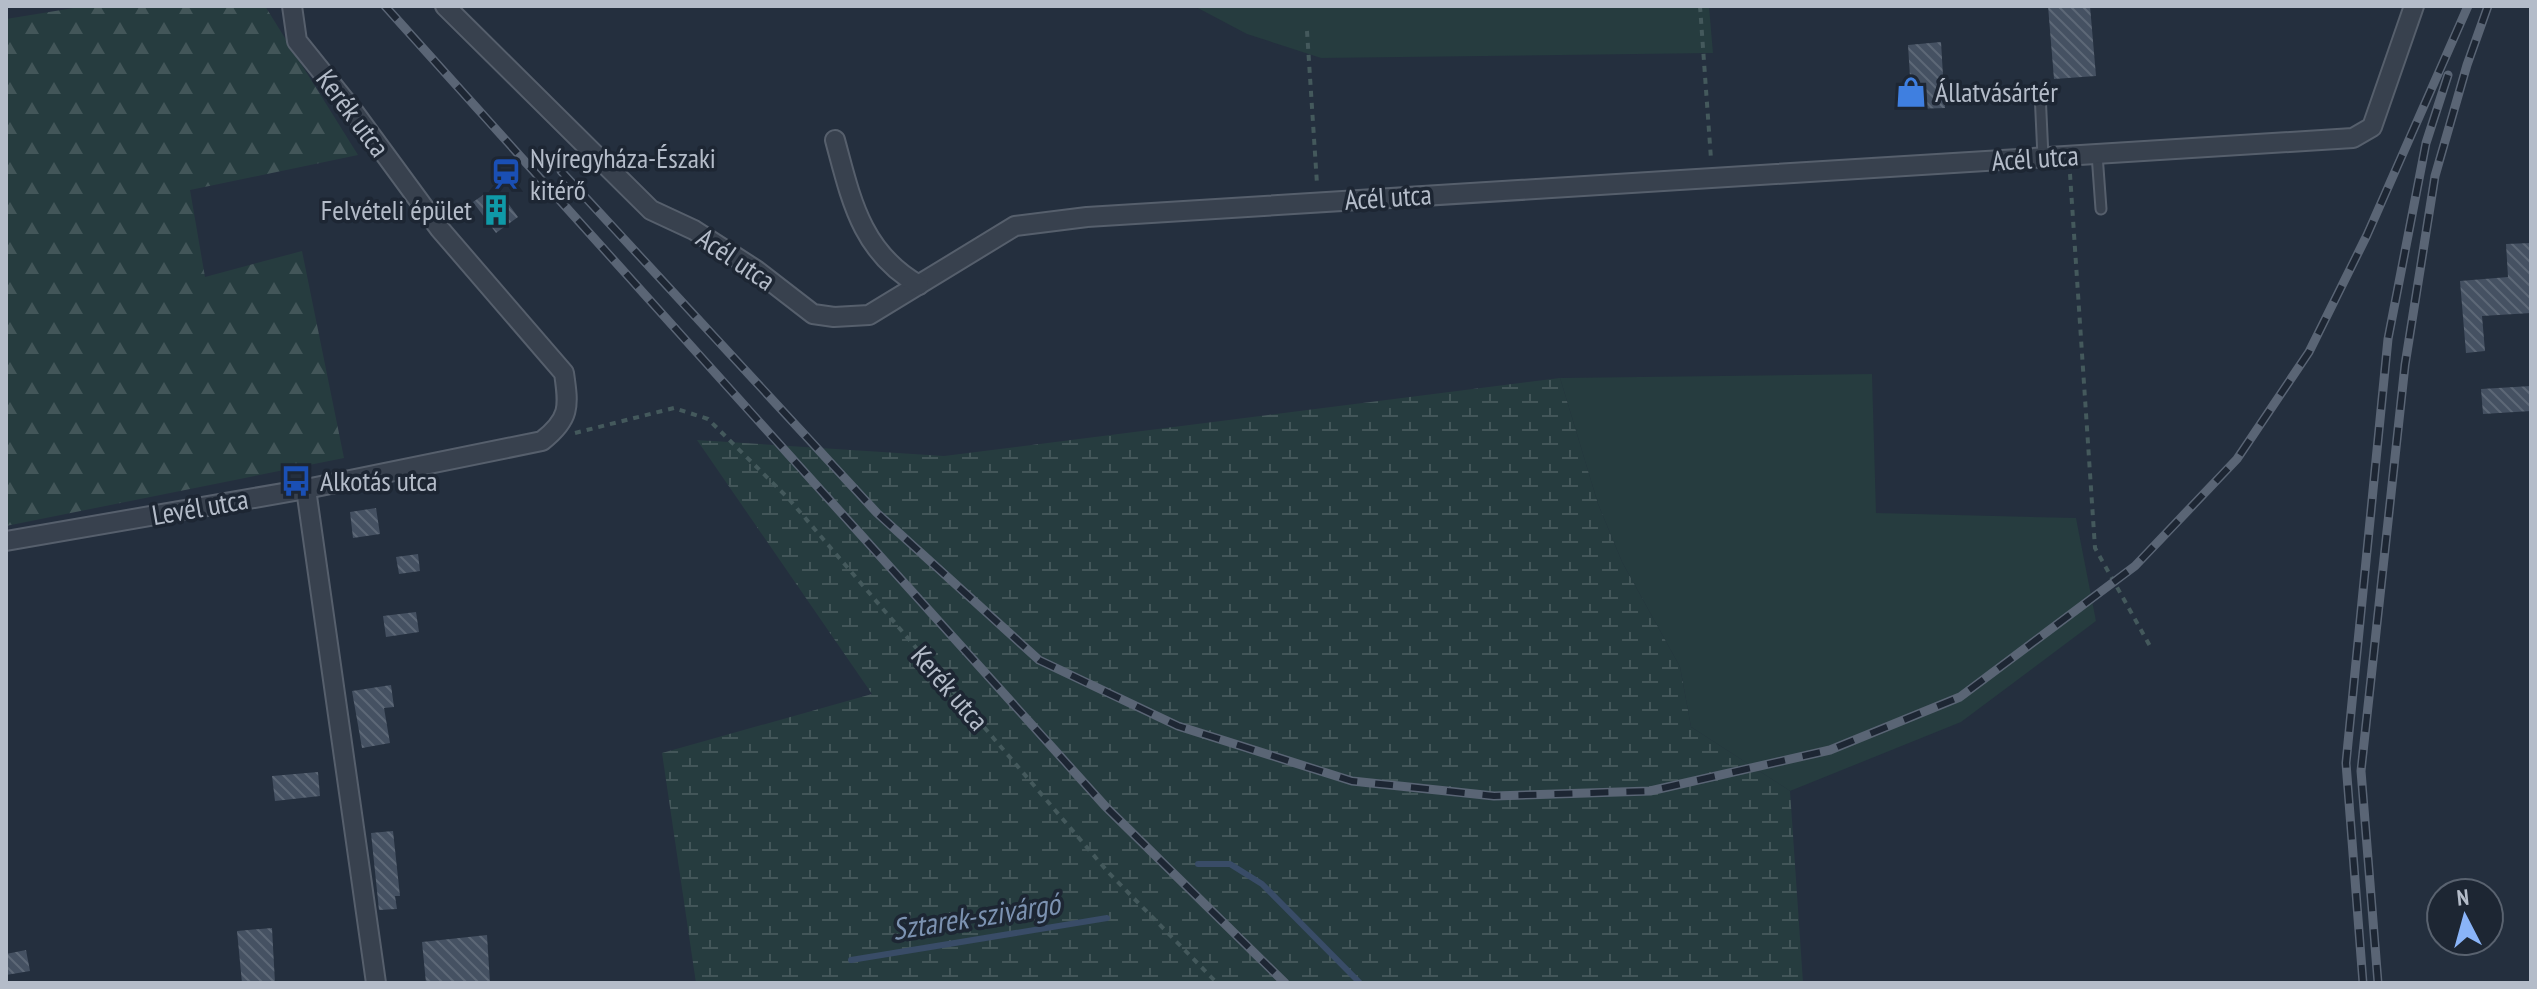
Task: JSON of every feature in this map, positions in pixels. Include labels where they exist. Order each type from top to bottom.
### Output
[{"type":"street","name":"Kerék utca","points":[[292,6],[297,41],[354,112],[439,228],[564,373],[568,404],[560,427],[542,441]]},
{"type":"street","name":"Acél utca","points":[[445,6],[651,210],[694,230],[756,270],[813,314],[869,315],[1015,226],[1087,217],[2353,138],[2372,127],[2414,6]]},
{"type":"street","points":[[835,140],[859,226],[883,255],[919,285]]},
{"type":"street","name":"Levél utca","points":[[6,541],[306,489],[542,441]]},
{"type":"street","points":[[306,489],[376,983]]},
{"type":"lane","points":[[2040,92],[2043,157]]},
{"type":"lane","points":[[2097,154],[2101,209]]},
{"type":"path","points":[[1700,6],[1714,177]]},
{"type":"path","points":[[1307,31],[1316,202]]},
{"type":"path","points":[[2068,156],[2095,548],[2150,646]]},
{"type":"path","name":"Kerék utca","points":[[542,441],[674,408],[708,419],[788,498],[1108,872],[1217,983]]},
{"type":"green space","points":[[86,6],[265,6],[358,155],[190,190],[205,277],[302,251],[344,458],[6,526],[6,19]]},
{"type":"green space","points":[[1194,6],[1709,6],[1713,53],[1321,58],[1247,34]]},
{"type":"green space","points":[[1872,374],[1876,513],[2076,518],[2096,621],[1961,722],[1790,791],[1691,727],[1680,667],[1622,562],[1598,504],[1560,378]]},
{"type":"green space","points":[[1560,378],[1598,504],[1622,562],[1680,667],[1691,727],[1790,791],[1803,983],[696,983],[662,753],[872,694],[697,440],[944,456]]},
{"type":"building","points":[[2048,6],[2090,6],[2096,76],[2054,79]]},
{"type":"building","points":[[1941,42],[1945,108],[1912,109],[1908,45]]},
{"type":"building","name":"Felvételi épület","points":[[486,193],[492,202],[502,195],[518,217],[496,233],[473,202]]},
{"type":"building","points":[[2531,243],[2531,313],[2482,316],[2485,351],[2466,353],[2460,281],[2508,277],[2506,244]]},
{"type":"building","points":[[2531,386],[2531,411],[2483,414],[2481,389]]},
{"type":"building","points":[[376,508],[380,534],[353,538],[350,512]]},
{"type":"building","points":[[418,554],[420,571],[399,574],[396,557]]},
{"type":"building","points":[[416,612],[419,632],[386,637],[383,616]]},
{"type":"building","points":[[391,685],[394,707],[384,708],[390,743],[362,748],[352,691]]},
{"type":"building","points":[[318,772],[320,796],[275,801],[272,776]]},
{"type":"building","points":[[393,831],[400,896],[395,896],[397,909],[379,910],[371,833]]},
{"type":"building","points":[[272,928],[275,983],[242,983],[237,931]]},
{"type":"building","points":[[487,935],[490,983],[426,983],[422,942]]},
{"type":"building","points":[[26,950],[30,971],[6,975],[6,954]]},
{"type":"waterway","name":"Sztarek-szivárgó","points":[[1198,864],[1230,864],[1262,884],[1360,983]]},
{"type":"waterway","name":"Sztarek-szivárgó","points":[[851,960],[1107,918]]},
{"type":"railway","points":[[385,6],[1105,806],[1285,983]]},
{"type":"railway","points":[[561,171],[877,513],[1039,660],[1178,726],[1352,781],[1494,796],[1650,791],[1830,750],[1960,697],[2135,566],[2237,459],[2309,352],[2367,235],[2468,6]]},
{"type":"railway","points":[[2378,983],[2361,771],[2405,365],[2435,176],[2467,65],[2488,6]]},
{"type":"railway","points":[[2363,983],[2346,763],[2388,339],[2426,143],[2448,75]]},
{"type":"place","name":"Állatvásártér","points":[[1911,92]]},
{"type":"place","name":"Nyíregyháza-Északi kitérő","points":[[506,174]]},
{"type":"place","name":"Felvételi épület","points":[[496,210]]},
{"type":"place","name":"Alkotás utca","points":[[296,481]]}]
